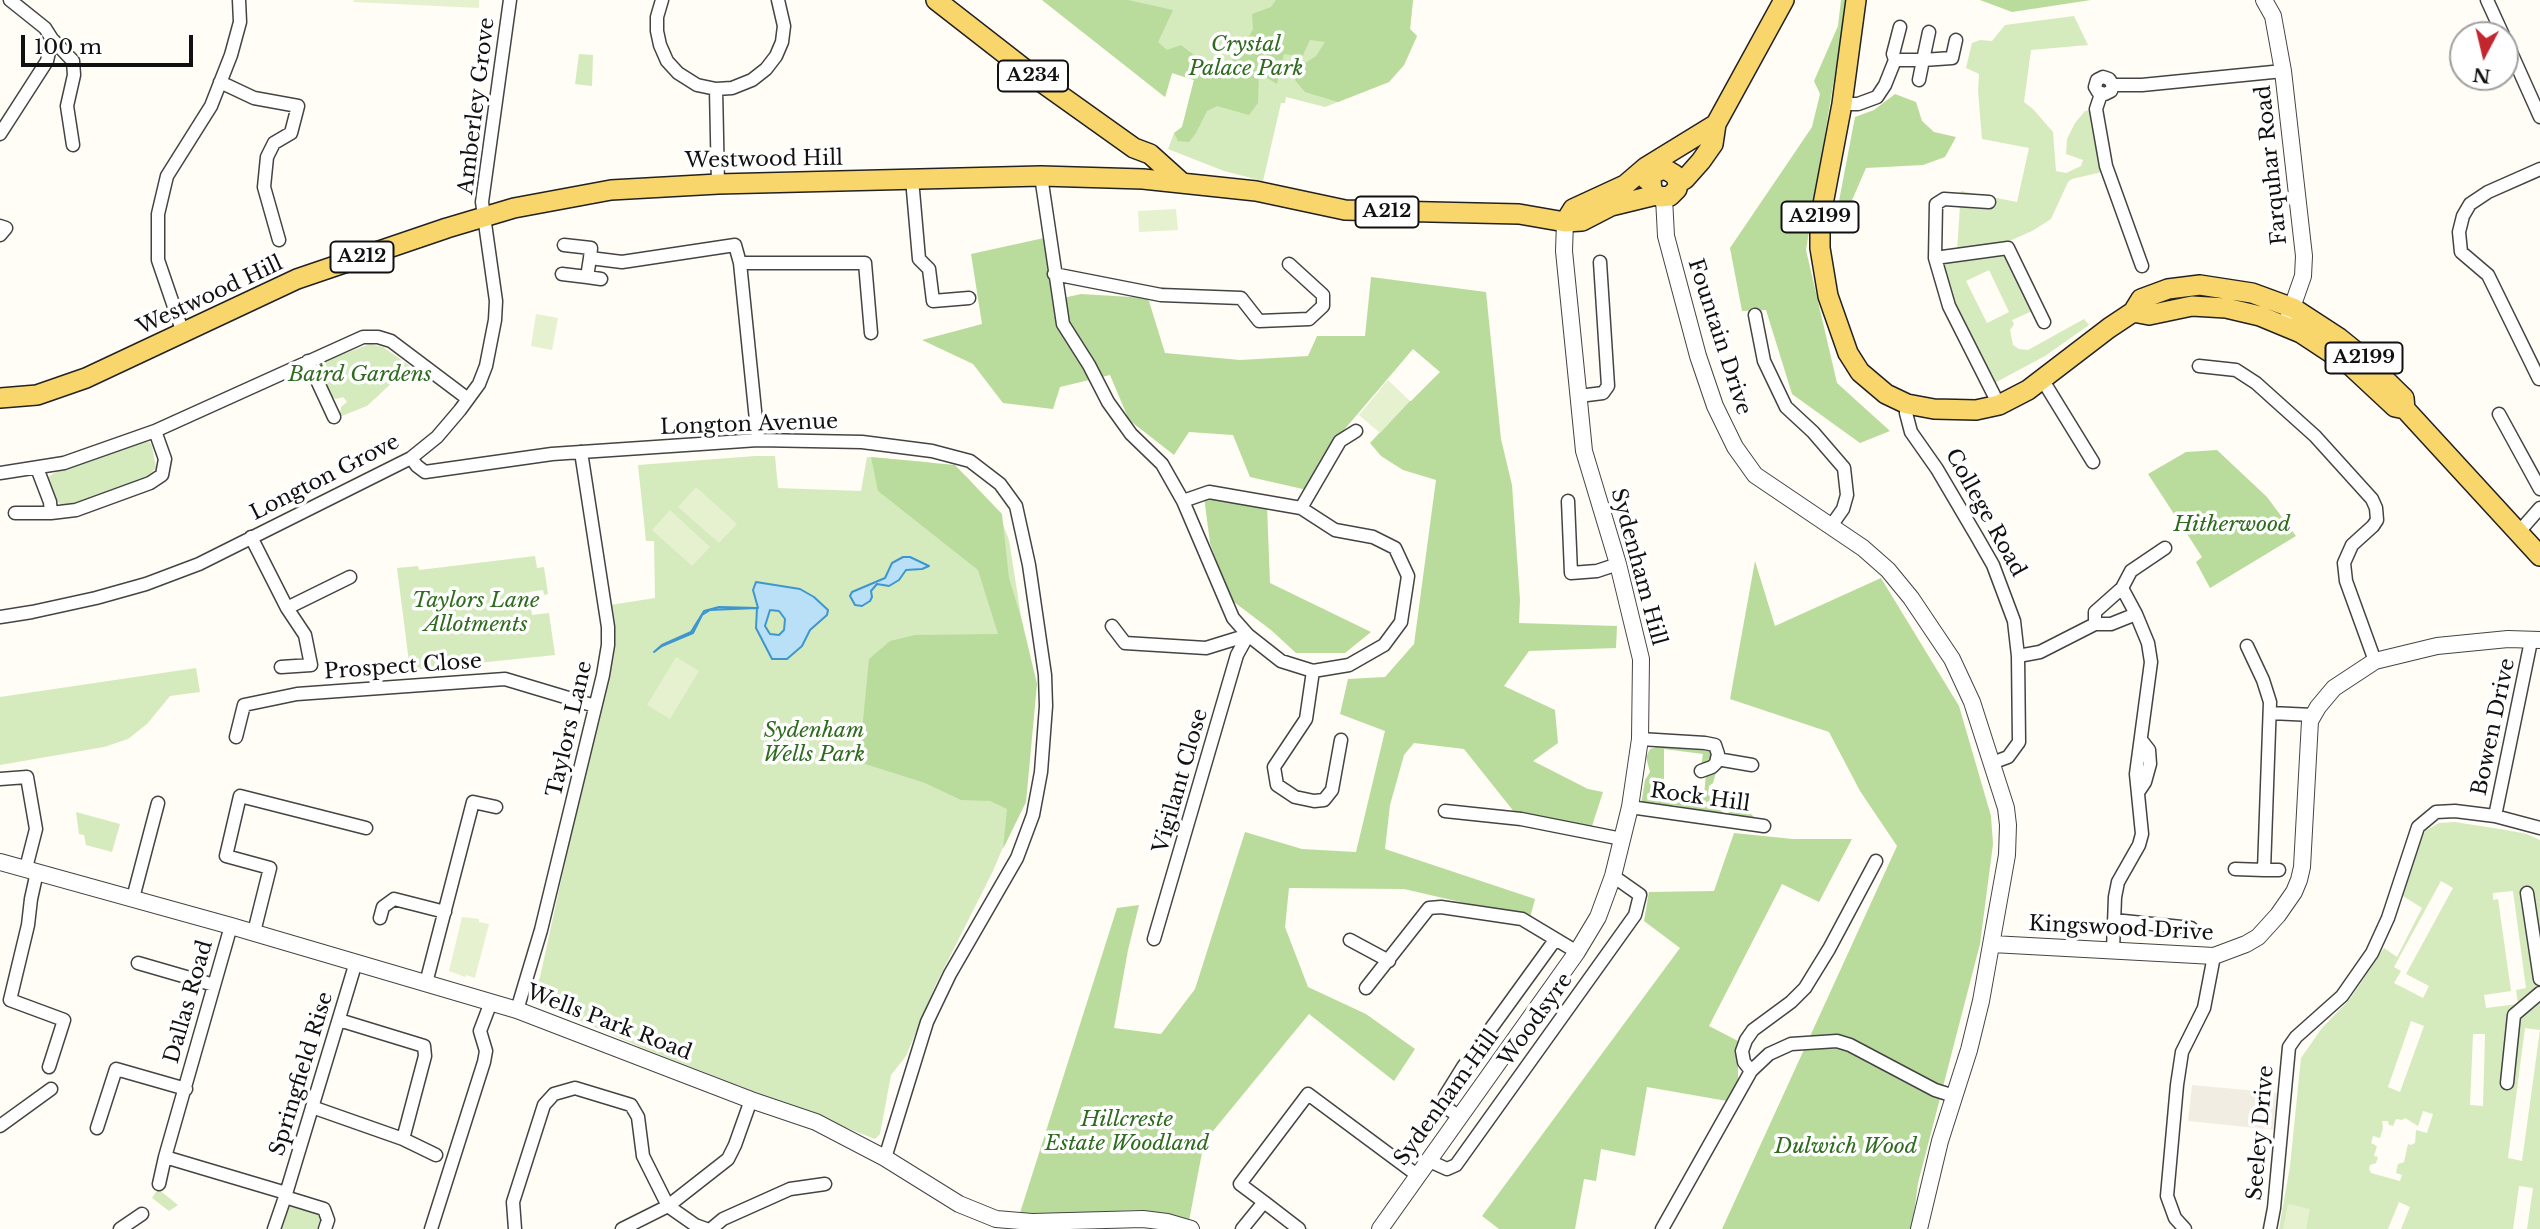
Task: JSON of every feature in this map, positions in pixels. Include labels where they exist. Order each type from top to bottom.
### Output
[{"type":"main road","name":"A234","points":[[936,0],[1040,81],[1142,151],[1180,181]]},
{"type":"main road","name":"A212","points":[[1661,181],[1709,128],[1784,0]]},
{"type":"main road","name":"A2199","points":[[1856,0],[1842,104],[1819,220],[1820,248],[1827,292],[1852,360],[1860,372],[1880,389],[1906,404],[1976,410],[2012,399],[2133,312],[2149,315],[2192,306],[2226,307],[2289,317],[2339,338],[2360,355],[2404,398],[2405,409],[2540,556]]},
{"type":"main road","name":"A212","points":[[1565,222],[1573,209],[1625,185],[1661,181],[1701,161],[1713,144],[1709,128]]},
{"type":"main road","name":"A234","points":[[1142,151],[1165,160],[1202,184]]},
{"type":"main road","points":[[1142,151],[1143,179]]},
{"type":"main road","name":"Westwood Hill","points":[[0,398],[21,398],[59,389],[116,366],[297,279],[514,208],[611,190],[718,184],[1041,176],[1143,179],[1256,191],[1345,210],[1519,214],[1565,222],[1582,221],[1661,181]]},
{"type":"street","points":[[10,0],[45,28],[73,61],[74,75],[67,106],[73,145]]},
{"type":"street","points":[[183,333],[158,260],[158,214],[167,176],[211,106],[240,22],[240,0]]},
{"type":"street","name":"Amberley Grove","points":[[484,217],[482,202],[510,0]]},
{"type":"street","points":[[662,0],[657,17],[657,31],[667,61],[678,73],[697,85],[716,89],[732,88],[752,80],[766,69],[776,56],[782,42],[784,26],[778,0]]},
{"type":"street","name":"Farquhar Road","points":[[2263,0],[2273,16],[2283,71],[2304,256],[2303,276],[2289,317]]},
{"type":"street","points":[[2487,0],[2497,21]]},
{"type":"street","points":[[1842,104],[1858,104],[1877,97],[1895,60],[1893,54],[1900,27]]},
{"type":"street","points":[[1919,80],[1929,32]]},
{"type":"street","points":[[0,134],[47,61],[52,39]]},
{"type":"street","points":[[1895,60],[1952,58],[1956,40]]},
{"type":"street","points":[[2519,70],[2540,117]]},
{"type":"street","points":[[2142,266],[2106,166],[2096,109],[2101,94],[2096,90],[2097,80],[2106,78],[2113,85],[2142,85],[2283,71]]},
{"type":"street","points":[[220,82],[254,97],[298,107],[291,133],[274,143],[267,157],[264,187],[270,217],[279,240]]},
{"type":"street","points":[[716,89],[718,184]]},
{"type":"street","points":[[2539,379],[2488,275],[2461,252],[2459,232],[2469,204],[2487,192],[2540,169]]},
{"type":"street","points":[[1041,176],[1063,324],[1130,435],[1162,464],[1183,501],[1233,618],[1248,635],[1281,662],[1313,671],[1349,665],[1384,645],[1401,622],[1408,576],[1395,548],[1373,537],[1335,530],[1301,508],[1209,492],[1183,501]]},
{"type":"street","points":[[912,179],[919,259],[929,269],[933,301],[969,298]]},
{"type":"street","name":"Fountain Drive","points":[[1661,181],[1665,236],[1715,406],[1731,439],[1755,475],[1863,548],[1888,570],[1952,659],[1972,702],[1992,763]]},
{"type":"street","points":[[1989,202],[1944,199],[1936,204],[1936,258],[1949,306],[1998,405]]},
{"type":"street","name":"Longton Grove","points":[[0,617],[70,604],[146,584],[199,564],[411,458],[437,437],[479,384],[486,366],[496,301],[484,217]]},
{"type":"street","name":"Sydenham Hill","points":[[1380,1229],[1577,953],[1598,918],[1613,876],[1630,807],[1640,739],[1641,659],[1618,564],[1584,452],[1564,251],[1565,222]]},
{"type":"street","points":[[0,226],[6,228],[0,235]]},
{"type":"street","points":[[564,245],[591,248],[587,277]]},
{"type":"street","points":[[590,258],[622,262],[734,245],[740,263],[758,440]]},
{"type":"street","points":[[1936,258],[2008,248],[2043,322]]},
{"type":"street","points":[[1579,396],[1603,393],[1608,386],[1600,262]]},
{"type":"street","points":[[740,263],[865,263],[871,333]]},
{"type":"street","points":[[1054,274],[1161,295],[1241,298],[1259,321],[1309,319],[1323,306],[1323,295],[1289,264]]},
{"type":"street","points":[[562,274],[601,279]]},
{"type":"street","points":[[1755,316],[1764,361],[1786,407],[1813,432],[1844,468],[1847,495],[1843,509],[1831,526]]},
{"type":"street","points":[[0,473],[64,463],[156,431],[355,340],[378,337],[391,341],[468,399]]},
{"type":"street","points":[[308,361],[334,417]]},
{"type":"street","points":[[2199,366],[2236,370],[2256,383],[2315,436],[2372,499],[2376,508],[2376,520],[2352,545],[2344,563],[2346,581],[2375,661]]},
{"type":"street","points":[[2042,379],[2093,462]]},
{"type":"street","name":"College Road","points":[[1906,404],[1911,432],[1937,469],[1993,565],[2014,621],[2018,656],[2018,742],[2008,757],[1992,763]]},
{"type":"street","points":[[2499,414],[2540,489]]},
{"type":"street","points":[[15,513],[76,510],[158,479],[162,475],[165,459],[156,431]]},
{"type":"street","points":[[1301,508],[1340,441],[1356,431]]},
{"type":"street","name":"Longton Avenue","points":[[411,458],[425,471],[581,452],[758,440],[862,442],[932,451],[970,461],[1000,484],[1016,506],[1030,565],[1045,675],[1046,706],[1041,772],[1033,815],[1017,858],[950,974],[927,1022],[885,1158]]},
{"type":"street","points":[[2071,454],[2084,447]]},
{"type":"street","name":"Taylors Lane","points":[[517,1010],[541,930],[606,660],[608,627],[581,452]]},
{"type":"street","points":[[37,468],[51,513]]},
{"type":"street","points":[[1568,501],[1571,573],[1597,571],[1618,564]]},
{"type":"street","points":[[2518,533],[2540,508]]},
{"type":"street","points":[[251,537],[287,608],[305,635],[311,665],[281,667]]},
{"type":"street","points":[[2095,624],[2095,612],[2122,588],[2131,571],[2165,548]]},
{"type":"street","points":[[287,608],[351,577]]},
{"type":"street","points":[[2113,950],[2118,883],[2139,845],[2142,834],[2136,774],[2137,752],[2142,741],[2151,662],[2148,643],[2122,588]]},
{"type":"street","points":[[2018,656],[2040,652],[2095,624],[2111,624],[2136,614]]},
{"type":"street","points":[[1112,626],[1125,643],[1206,648],[1248,635]]},
{"type":"street","name":"Vigilant Close","points":[[1154,939],[1237,655],[1248,635]]},
{"type":"street","name":"Kingswood Drive","points":[[1992,944],[2214,956],[2226,953],[2258,936],[2278,915],[2294,892],[2302,867],[2308,729],[2313,715],[2334,688],[2375,661],[2437,646],[2508,639],[2536,641]]},
{"type":"street","name":"Bowen Drive","points":[[2536,641],[2495,816],[2540,828]]},
{"type":"street","points":[[2248,646],[2267,691],[2270,713],[2264,870]]},
{"type":"street","points":[[1313,671],[1306,719],[1274,767],[1277,785],[1296,797],[1324,800],[1332,790],[1341,740]]},
{"type":"street","name":"Prospect Close","points":[[236,737],[244,705],[297,694],[505,679],[595,706]]},
{"type":"street","points":[[2270,713],[2313,715]]},
{"type":"street","points":[[1640,739],[1711,744],[1717,749],[1717,759],[1712,767],[1701,771]]},
{"type":"street","points":[[1717,759],[1752,765]]},
{"type":"street","points":[[1919,1229],[1940,1141],[1969,1050],[1992,944],[2007,855],[2006,808],[1992,763]]},
{"type":"street","points":[[0,779],[27,776],[36,828],[28,925],[10,1000],[64,1020],[49,1067]]},
{"type":"street","points":[[254,932],[270,867],[226,856],[240,796],[366,828]]},
{"type":"street","points":[[426,983],[473,802],[496,807]]},
{"type":"street","points":[[132,898],[158,803]]},
{"type":"street","name":"Rock Hill","points":[[1630,807],[1764,826]]},
{"type":"street","points":[[1445,811],[1521,819],[1622,839]]},
{"type":"street","name":"Seeley Drive","points":[[2270,1229],[2289,1047],[2302,1031],[2317,1021],[2342,996],[2372,953],[2388,918],[2418,827],[2436,812],[2455,811],[2495,816]]},
{"type":"street","points":[[1751,1071],[1744,1062],[1742,1051],[1746,1040],[1753,1030],[1805,988],[1876,861]]},
{"type":"street","name":"Wells Park Road","points":[[0,862],[254,932],[517,1010],[751,1100],[816,1122],[885,1158],[958,1204],[996,1219],[1032,1222],[1143,1219],[1191,1229]]},
{"type":"street","points":[[2235,870],[2279,870]]},
{"type":"street","name":"Woodsyre","points":[[1427,1160],[1447,1170],[1456,1165],[1634,915],[1640,895],[1613,876]]},
{"type":"street","points":[[2526,893],[2540,979]]},
{"type":"street","points":[[380,918],[383,907],[394,899],[445,912]]},
{"type":"street","points":[[1366,988],[1429,908],[1441,907],[1522,919],[1577,953]]},
{"type":"street","points":[[2114,920],[2191,928]]},
{"type":"street","name":"Dallas Road","points":[[159,1184],[231,926]]},
{"type":"street","points":[[1350,940],[1389,961]]},
{"type":"street","points":[[1460,1117],[1448,1109],[1445,1096],[1555,940]]},
{"type":"street","points":[[2185,1229],[2175,1218],[2167,1196],[2177,1084],[2182,1052],[2204,1008],[2214,956]]},
{"type":"street","name":"Springfield Rise","points":[[274,1229],[356,962]]},
{"type":"street","points":[[138,963],[214,985]]},
{"type":"street","points":[[2507,1083],[2514,1015],[2540,993]]},
{"type":"street","points":[[431,1229],[484,1062],[486,1051],[480,1031],[491,1002]]},
{"type":"street","points":[[339,1020],[424,1046],[425,1056],[403,1139]]},
{"type":"street","points":[[1662,1229],[1751,1071],[1769,1055],[1791,1044],[1837,1041],[1850,1045],[1935,1090],[1954,1096]]},
{"type":"street","name":"Dallas Road","points":[[97,1128],[111,1068],[186,1089]]},
{"type":"street","points":[[514,1229],[513,1202],[544,1105],[554,1094],[573,1088],[631,1105],[638,1117],[643,1156],[668,1206],[695,1225],[708,1229],[723,1219],[790,1189],[825,1184]]},
{"type":"street","points":[[0,1126],[51,1089]]},
{"type":"street","points":[[1299,1229],[1240,1184],[1308,1094],[1417,1175]]},
{"type":"street","points":[[622,1229],[668,1206],[727,1159],[735,1145],[751,1100]]},
{"type":"street","points":[[312,1107],[403,1139],[436,1156]]},
{"type":"street","points":[[165,1157],[324,1209],[328,1220],[324,1229]]},
{"type":"street","points":[[1242,1229],[1264,1202]]},
{"type":"street","points":[[120,1229],[142,1214]]},
{"type":"green space","points":[[479,0],[479,8],[353,2]]},
{"type":"green space","name":"Crystal Palace Park","points":[[1042,0],[1413,0],[1410,29],[1417,36],[1404,65],[1389,82],[1325,107],[1286,97],[1285,103],[1281,103],[1263,181],[1224,171],[1168,149],[1174,133],[1182,127],[1194,80],[1172,73],[1165,97]]},
{"type":"green space","name":"Crystal Palace Park","points":[[1042,0],[1128,0],[1173,10],[1158,42],[1167,50],[1181,45],[1207,65],[1230,62],[1244,46],[1253,29],[1252,14],[1271,7],[1276,0],[1413,0],[1410,29],[1417,36],[1404,65],[1389,82],[1338,102],[1305,92],[1295,80],[1302,65],[1316,56],[1325,42],[1310,40],[1302,57],[1284,54],[1277,84],[1259,73],[1258,103],[1249,115],[1217,106],[1207,111],[1189,142],[1178,141],[1174,133],[1182,127],[1194,80],[1172,73],[1165,97]]},
{"type":"green space","points":[[1841,0],[1847,0],[1806,250],[1837,383],[1890,431],[1860,443],[1792,394],[1766,310],[1742,311],[1730,248],[1812,127],[1820,94],[1814,81],[1838,26]]},
{"type":"green space","points":[[1980,0],[2091,0],[2012,12]]},
{"type":"green space","points":[[2074,16],[2088,45],[2031,50],[2024,102],[2053,132],[2056,171],[2066,173],[2081,166],[2083,160],[2066,154],[2067,139],[2085,111],[2096,109],[2102,172],[2068,182],[2051,219],[2032,231],[2007,242],[1957,250],[1961,191],[2017,202],[2029,148],[1982,139],[1979,74],[1966,68],[1972,43],[1980,40],[1992,41],[2005,25]]},
{"type":"green space","points":[[579,54],[593,55],[592,86],[575,84]]},
{"type":"green space","points":[[1895,94],[1916,102],[1922,121],[1934,132],[1956,137],[1945,157],[1923,165],[1866,168],[1846,214],[1835,222],[1855,117],[1874,110]]},
{"type":"green space","points":[[1176,209],[1178,230],[1139,232],[1138,211]]},
{"type":"green space","name":"Hillcreste Estate Woodland","points":[[1044,238],[1054,300],[1081,294],[1148,298],[1165,353],[1240,360],[1308,356],[1317,336],[1365,336],[1371,277],[1486,292],[1501,439],[1512,485],[1520,600],[1519,623],[1617,626],[1616,648],[1529,651],[1504,686],[1555,710],[1558,743],[1533,761],[1588,789],[1603,792],[1591,829],[1515,813],[1464,749],[1414,743],[1404,755],[1390,805],[1385,849],[1535,899],[1530,918],[1404,889],[1289,888],[1285,927],[1308,987],[1366,1014],[1415,1049],[1394,1081],[1309,1014],[1204,1142],[1189,1221],[1137,1210],[1019,1216],[1117,908],[1139,905],[1114,1028],[1161,1034],[1195,989],[1245,832],[1302,849],[1356,852],[1385,731],[1340,714],[1348,679],[1385,677],[1414,644],[1436,480],[1403,470],[1381,456],[1370,443],[1440,372],[1413,349],[1338,437],[1307,490],[1250,477],[1233,435],[1189,432],[1174,455],[1129,420],[1110,375],[1060,387],[1053,409],[1003,403],[973,364],[922,340],[982,324],[971,254]]},
{"type":"green space","points":[[2008,248],[2037,309],[2012,320],[2014,324],[2010,330],[2013,345],[2019,349],[2028,350],[2084,319],[2089,325],[2045,356],[1989,386],[1949,306],[1935,258]],"holes":[[[1989,270],[2009,312],[1987,323],[1966,281]]]},
{"type":"green space","points":[[536,314],[558,318],[552,350],[531,346]]},
{"type":"green space","name":"Baird Gardens","points":[[370,344],[383,347],[410,366],[367,406],[339,417],[341,407],[347,402],[343,397],[331,397],[321,367],[327,360]]},
{"type":"green space","points":[[1388,380],[1410,401],[1380,433],[1359,415]]},
{"type":"green space","points":[[149,441],[156,468],[146,478],[71,505],[62,505],[56,501],[48,477],[128,446]]},
{"type":"green space","name":"Hitherwood","points":[[2217,450],[2267,497],[2296,536],[2210,588],[2196,562],[2202,557],[2148,474],[2186,452]]},
{"type":"green space","name":"Sydenham Wells Park","points":[[775,456],[778,488],[861,491],[867,457],[927,462],[954,468],[967,477],[990,503],[1009,540],[1024,635],[1004,845],[936,984],[906,1056],[891,1075],[880,1134],[875,1139],[640,1047],[532,1000],[540,977],[577,808],[610,675],[613,629],[610,605],[655,598],[654,541],[646,541],[638,465]]},
{"type":"green space","points":[[871,457],[955,465],[1002,514],[1009,578],[1037,684],[1026,802],[1003,849],[1007,809],[990,801],[961,800],[925,783],[859,762],[869,659],[890,641],[915,635],[998,634],[978,570],[878,491]]},
{"type":"green space","points":[[696,487],[737,524],[719,543],[678,507]]},
{"type":"green space","points":[[1203,489],[1267,505],[1270,583],[1371,632],[1345,653],[1296,653],[1230,599],[1210,543]]},
{"type":"green space","points":[[670,510],[710,547],[692,566],[652,530]]},
{"type":"green space","name":"Taylors Lane Allotments","points":[[535,556],[537,568],[544,567],[548,594],[544,595],[543,590],[529,592],[532,615],[549,613],[555,655],[410,670],[397,568],[418,566],[419,570]]},
{"type":"green space","name":"Dulwich Wood","points":[[1755,561],[1775,626],[1881,578],[1959,706],[1991,816],[1993,844],[1980,944],[1918,1183],[1912,1229],[1722,1229],[1897,846],[1860,791],[1829,732],[1730,699]]},
{"type":"green space","points":[[676,657],[699,671],[670,719],[647,705]]},
{"type":"green space","points":[[196,668],[200,692],[170,696],[147,724],[128,739],[104,747],[0,765],[0,697]]},
{"type":"green space","points":[[1658,747],[1710,751],[1713,754],[1709,764],[1701,767],[1703,754],[1664,749],[1662,792],[1700,799],[1704,795],[1706,774],[1716,772],[1708,795],[1718,802],[1725,814],[1741,808],[1750,813],[1754,817],[1751,827],[1699,815],[1700,810],[1673,805],[1669,809],[1641,805],[1645,780],[1650,772],[1646,757],[1650,749]]},
{"type":"green space","points":[[76,812],[120,824],[112,852],[86,845],[84,835],[79,834]]},
{"type":"green space","points":[[2455,822],[2506,830],[2540,840],[2540,1030],[2540,1229],[2527,1229],[2533,1188],[2519,1186],[2513,1229],[2401,1229],[2410,1207],[2399,1202],[2388,1229],[2279,1229],[2290,1166],[2301,1058],[2322,1028],[2350,999],[2384,948],[2397,957],[2422,908],[2403,896],[2414,849],[2425,831],[2439,823]],"holes":[[[2441,881],[2453,888],[2406,974],[2429,986],[2423,998],[2394,983],[2401,971],[2394,967]],[[2513,891],[2526,988],[2516,990],[2518,1004],[2486,1008],[2484,995],[2511,991],[2498,899],[2493,900],[2493,893]],[[2411,1021],[2424,1026],[2400,1092],[2388,1087]],[[2525,1028],[2540,1030],[2522,1161],[2508,1158]],[[2473,1034],[2485,1034],[2483,1106],[2470,1105]],[[2423,1111],[2433,1114],[2427,1133],[2416,1130],[2415,1143],[2408,1144],[2404,1162],[2398,1164],[2396,1173],[2402,1175],[2400,1181],[2371,1173],[2370,1165],[2376,1163],[2378,1157],[2374,1156],[2377,1146],[2371,1143],[2373,1136],[2380,1138],[2382,1121],[2388,1121],[2389,1125],[2393,1126],[2396,1119],[2405,1118],[2418,1126]]]},
{"type":"green space","points":[[1734,833],[1793,839],[1852,839],[1819,902],[1782,884],[1709,1026],[1738,1041],[1738,1081],[1727,1101],[1647,1087],[1635,1156],[1601,1149],[1596,1181],[1584,1179],[1575,1229],[1499,1229],[1482,1216],[1680,948],[1644,921],[1649,892],[1714,891]]},
{"type":"green space","points":[[462,917],[479,919],[479,922],[489,924],[475,978],[449,971]]},
{"type":"green space","points":[[158,1189],[178,1205],[169,1211],[152,1198]]},
{"type":"green space","points":[[2288,1204],[2310,1209],[2306,1229],[2283,1229]]},
{"type":"green space","points":[[292,1205],[320,1214],[322,1221],[318,1229],[281,1229],[287,1208]]},
{"type":"shaded area","points":[[2192,1085],[2279,1093],[2276,1130],[2188,1121]]},
{"type":"water","points":[[903,557],[910,557],[929,566],[906,570],[899,580],[889,586],[877,584],[871,591],[870,601],[862,606],[855,605],[850,596],[852,592],[885,578],[892,563]]},
{"type":"water","points":[[756,582],[800,589],[828,610],[827,615],[810,630],[802,646],[787,659],[772,659],[756,628],[757,608],[710,610],[702,615],[693,633],[654,652],[662,645],[691,632],[704,611],[719,607],[758,608],[753,590]],"holes":[[[770,610],[779,611],[785,619],[784,630],[779,635],[770,634],[765,626]]]}]
